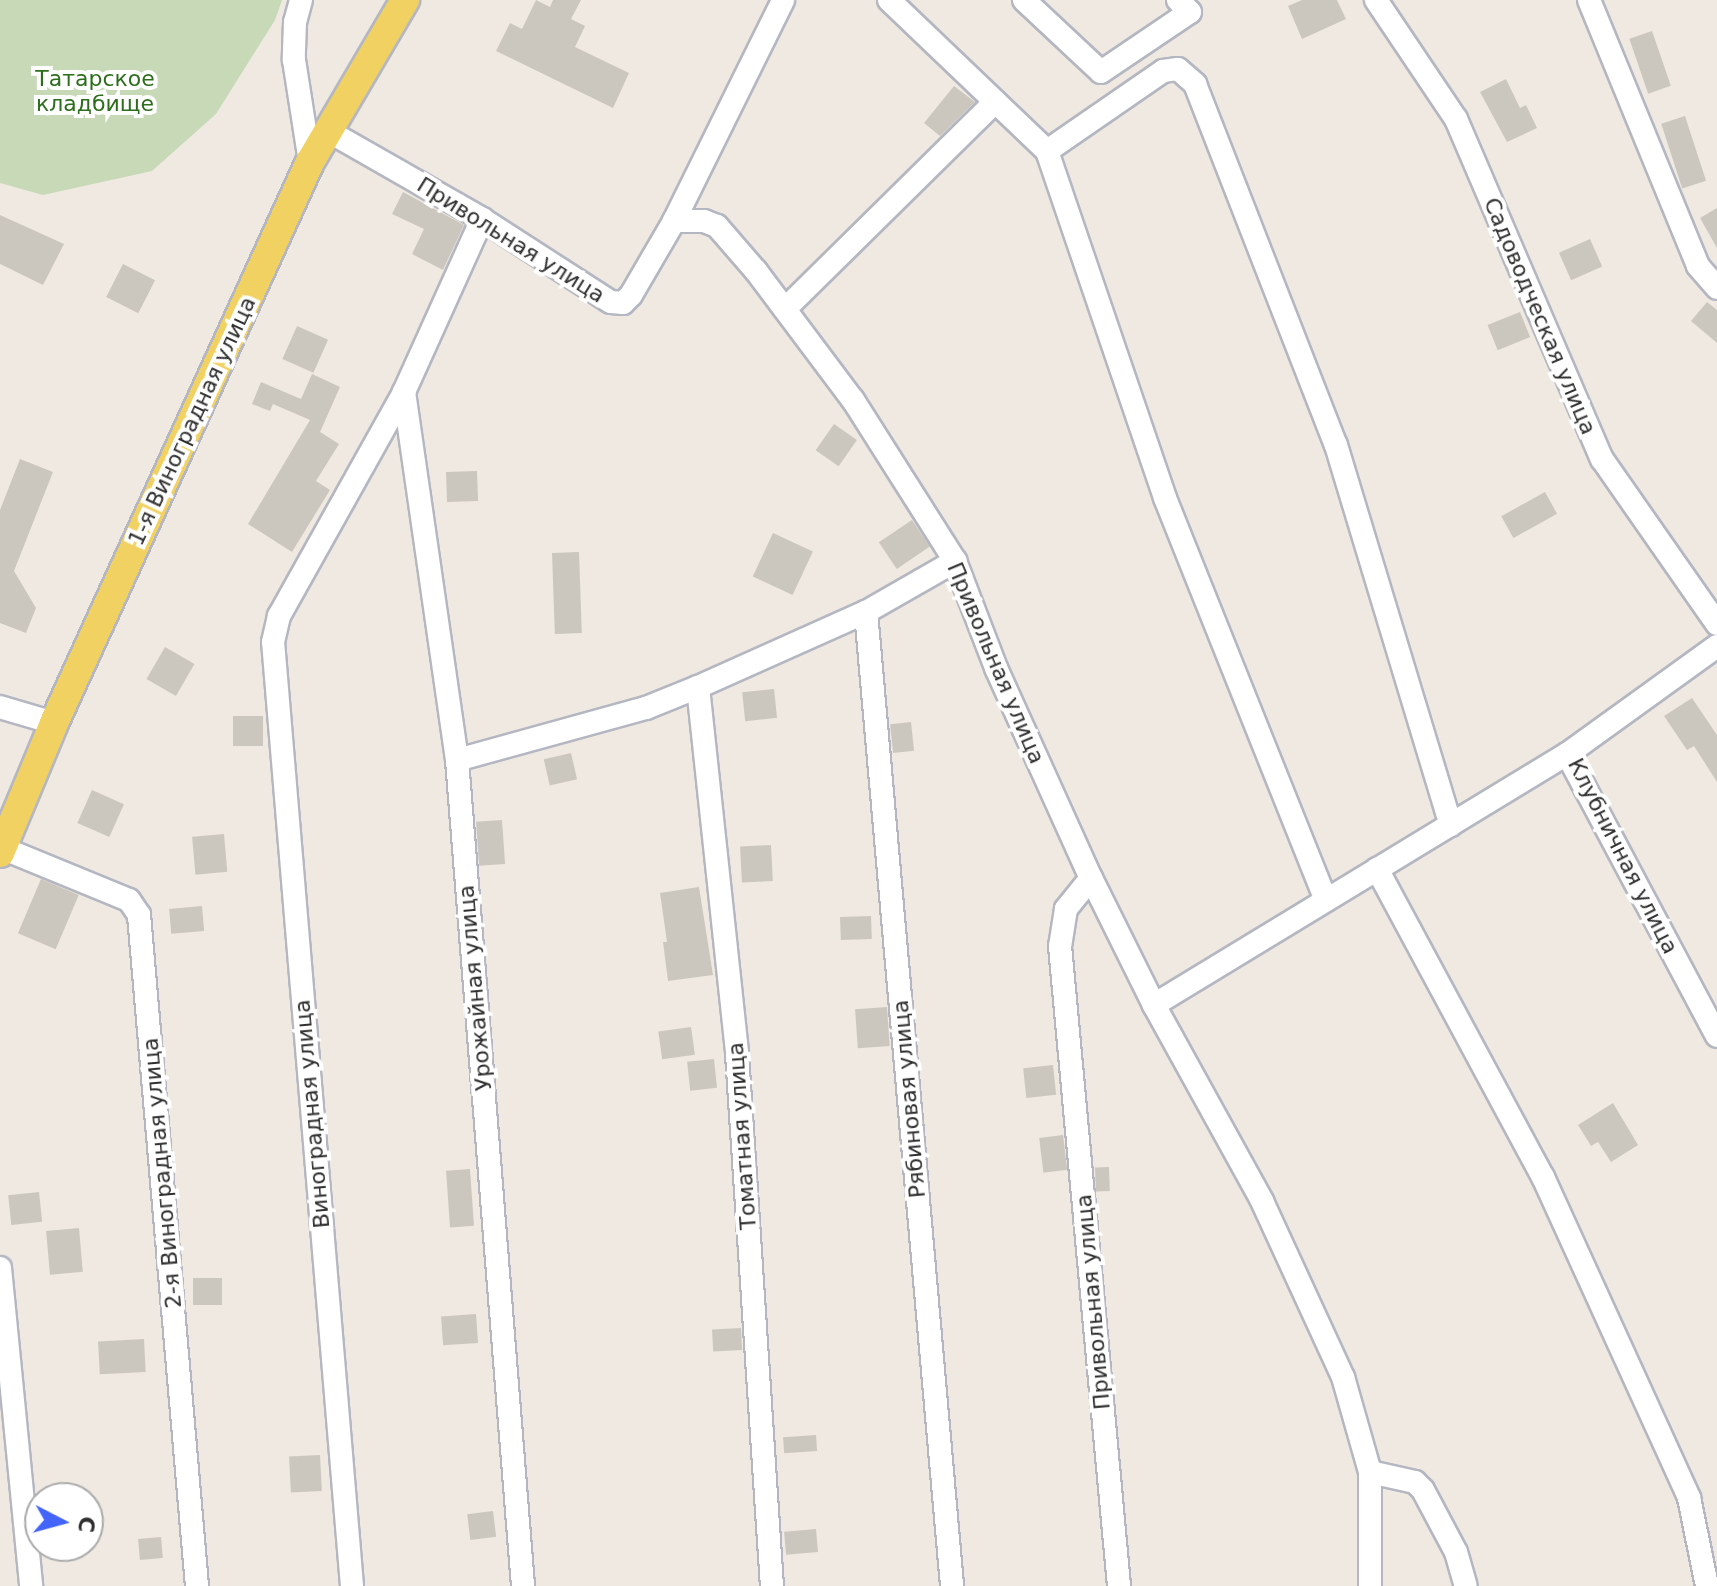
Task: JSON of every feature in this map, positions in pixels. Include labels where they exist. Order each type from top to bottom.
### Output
[{"type":"main road","name":"1-я Виноградная улица","points":[[1,850],[54,723],[310,162],[405,0]]},
{"type":"street","points":[[301,0],[295,22],[293,50],[310,162]]},
{"type":"street","points":[[674,221],[783,0]]},
{"type":"street","points":[[889,0],[1047,151],[1165,498],[1326,900]]},
{"type":"street","points":[[1024,0],[1101,72],[1190,12],[1178,0]]},
{"type":"street","name":"Садоводческая улица","points":[[1376,0],[1456,119],[1602,459],[1717,624]]},
{"type":"street","points":[[1589,0],[1698,266],[1717,288]]},
{"type":"street","points":[[1047,151],[1163,71],[1178,69],[1195,84],[1336,445],[1451,825]]},
{"type":"street","points":[[785,309],[995,102]]},
{"type":"street","name":"Привольная улица","points":[[328,131],[482,219],[600,298],[623,303],[639,285],[674,221],[704,221],[717,226],[785,309],[853,400],[955,561],[996,668],[1091,878],[1066,909],[1060,946],[1119,1586]]},
{"type":"street","points":[[404,392],[482,219]]},
{"type":"street","name":"Виноградная улица","points":[[352,1586],[273,642],[279,616],[404,392]]},
{"type":"street","name":"Урожайная улица","points":[[404,392],[457,760],[523,1586]]},
{"type":"street","points":[[457,760],[646,708],[866,612],[955,561]]},
{"type":"street","name":"Рябиновая улица","points":[[866,612],[952,1586]]},
{"type":"street","name":"Клубничная улица","points":[[1717,646],[1567,754],[1717,1036]]},
{"type":"street","name":"Томатная улица","points":[[698,687],[737,1054],[772,1586]]},
{"type":"street","points":[[0,707],[54,723]]},
{"type":"street","points":[[1154,1005],[1567,754]]},
{"type":"street","name":"2-я Виноградная улица","points":[[1,850],[129,900],[139,915],[197,1586]]},
{"type":"street","points":[[1377,869],[1549,1191],[1689,1498],[1707,1586]]},
{"type":"street","points":[[1091,878],[1154,1005],[1281,1242],[1343,1377],[1370,1472],[1370,1586]]},
{"type":"street","points":[[0,1268],[31,1586]]},
{"type":"street","points":[[1370,1472],[1415,1482],[1423,1490],[1456,1552],[1466,1586]]},
{"type":"green space","name":"Татарское кладбище","points":[[0,0],[282,0],[275,20],[216,114],[152,171],[43,195],[0,183]]},
{"type":"building","points":[[536,0],[550,7],[553,0],[581,0],[571,19],[585,26],[575,47],[629,73],[613,108],[496,51],[510,23],[522,29]]},
{"type":"building","points":[[1302,0],[1337,0],[1346,19],[1302,39],[1288,6]]},
{"type":"building","points":[[1652,31],[1671,86],[1648,94],[1629,39]]},
{"type":"building","points":[[1506,79],[1520,108],[1526,105],[1537,128],[1507,142],[1480,92]]},
{"type":"building","points":[[954,86],[975,102],[940,136],[924,123]]},
{"type":"building","points":[[1685,116],[1706,181],[1682,188],[1661,124]]},
{"type":"building","points":[[403,192],[464,225],[443,270],[412,254],[424,229],[392,214]]},
{"type":"building","points":[[1717,208],[1717,248],[1700,218]]},
{"type":"building","points":[[0,215],[64,244],[43,285],[0,264]]},
{"type":"building","points":[[1590,239],[1602,266],[1571,280],[1559,253]]},
{"type":"building","points":[[123,264],[155,280],[138,313],[106,297]]},
{"type":"building","points":[[1707,302],[1717,310],[1717,343],[1691,321]]},
{"type":"building","points":[[1520,312],[1530,337],[1498,350],[1488,325]]},
{"type":"building","points":[[297,326],[328,340],[313,373],[282,359]]},
{"type":"building","points":[[312,374],[340,387],[320,432],[339,444],[316,481],[330,490],[292,552],[248,524],[310,420],[273,404],[270,411],[252,404],[261,382],[301,399]]},
{"type":"building","points":[[834,424],[857,440],[839,466],[816,450]]},
{"type":"building","points":[[20,459],[53,472],[14,571],[36,608],[26,633],[0,623],[0,510]]},
{"type":"building","points":[[477,471],[478,501],[447,502],[446,472]]},
{"type":"building","points":[[1545,492],[1557,514],[1513,538],[1501,516]]},
{"type":"building","points":[[912,520],[930,547],[897,569],[879,542]]},
{"type":"building","points":[[773,533],[813,552],[793,595],[753,577]]},
{"type":"building","points":[[579,552],[582,633],[555,634],[552,553]]},
{"type":"building","points":[[165,647],[194,664],[176,696],[146,679]]},
{"type":"building","points":[[774,689],[777,718],[745,721],[742,692]]},
{"type":"building","points":[[1692,698],[1717,735],[1717,782],[1694,746],[1687,750],[1664,716]]},
{"type":"building","points":[[233,716],[263,716],[263,746],[233,746]]},
{"type":"building","points":[[911,722],[914,751],[893,753],[890,724]]},
{"type":"building","points":[[571,753],[577,779],[550,786],[544,759]]},
{"type":"building","points":[[92,790],[124,804],[109,837],[77,823]]},
{"type":"building","points":[[502,820],[505,864],[479,866],[476,822]]},
{"type":"building","points":[[224,834],[227,872],[195,875],[192,837]]},
{"type":"building","points":[[771,845],[773,881],[742,883],[740,847]]},
{"type":"building","points":[[41,879],[79,895],[56,949],[18,933]]},
{"type":"building","points":[[699,887],[713,975],[668,981],[663,942],[667,942],[660,893]]},
{"type":"building","points":[[202,906],[204,931],[171,934],[169,909]]},
{"type":"building","points":[[871,916],[872,939],[841,940],[840,917]]},
{"type":"building","points":[[887,1007],[890,1046],[858,1048],[855,1009]]},
{"type":"building","points":[[691,1027],[695,1055],[662,1059],[658,1032]]},
{"type":"building","points":[[714,1059],[717,1088],[690,1091],[687,1062]]},
{"type":"building","points":[[1053,1065],[1056,1095],[1026,1098],[1023,1068]]},
{"type":"building","points":[[1613,1103],[1638,1145],[1611,1162],[1598,1142],[1591,1146],[1578,1125]]},
{"type":"building","points":[[1063,1135],[1067,1170],[1043,1173],[1039,1138]]},
{"type":"building","points":[[1095,1167],[1109,1167],[1110,1191],[1096,1191]]},
{"type":"building","points":[[470,1169],[474,1226],[450,1228],[446,1171]]},
{"type":"building","points":[[39,1192],[42,1222],[11,1225],[8,1195]]},
{"type":"building","points":[[79,1228],[83,1272],[50,1275],[46,1231]]},
{"type":"building","points":[[193,1278],[222,1278],[222,1305],[193,1305]]},
{"type":"building","points":[[476,1314],[478,1343],[443,1345],[441,1316]]},
{"type":"building","points":[[741,1328],[742,1350],[713,1351],[712,1330]]},
{"type":"building","points":[[144,1339],[146,1372],[100,1374],[98,1341]]},
{"type":"building","points":[[816,1435],[817,1451],[784,1453],[783,1437]]},
{"type":"building","points":[[320,1455],[322,1491],[291,1493],[289,1457]]},
{"type":"building","points":[[493,1511],[496,1537],[470,1540],[467,1514]]},
{"type":"building","points":[[816,1529],[818,1552],[786,1555],[784,1532]]},
{"type":"building","points":[[161,1537],[163,1558],[140,1560],[138,1539]]}]
